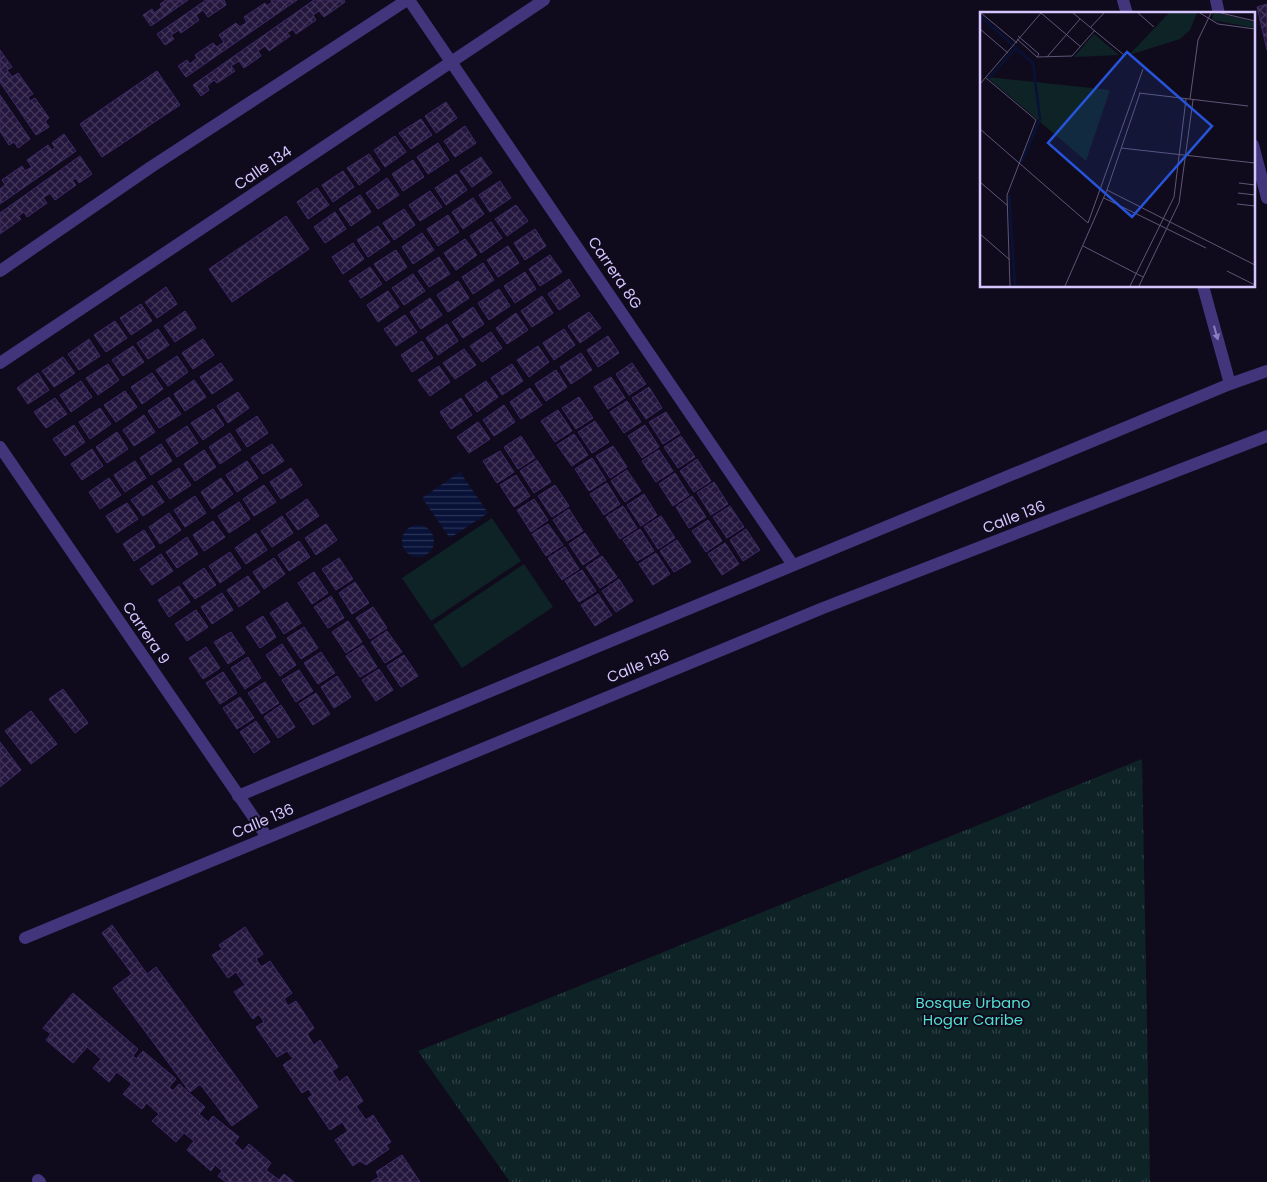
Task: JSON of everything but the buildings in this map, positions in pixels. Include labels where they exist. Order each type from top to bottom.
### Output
[{"type":"street","name":"Carrera 8G","points":[[408,0],[793,565]]},
{"type":"street","points":[[0,271],[151,167],[408,0]]},
{"type":"street","name":"Calle 134","points":[[0,364],[544,0]]},
{"type":"street","points":[[1254,149],[1267,198]]},
{"type":"street","points":[[1204,288],[1230,384]]},
{"type":"street","points":[[238,796],[1230,384],[1267,371]]},
{"type":"street","name":"Calle 136","points":[[25,938],[267,836],[823,608],[1267,436]]},
{"type":"street","name":"Carrera 9","points":[[0,447],[267,836]]},
{"type":"green space","points":[[492,518],[521,561],[431,621],[402,578]]},
{"type":"green space","points":[[524,564],[553,607],[462,668],[433,625]]},
{"type":"green space","name":"Bosque Urbano Hogar Caribe","points":[[1142,759],[1150,1182],[510,1182],[418,1051]]},
{"type":"water","points":[[460,472],[488,513],[450,538],[422,498]]},
{"type":"water","points":[[418,525],[424,526],[429,530],[433,535],[433,547],[429,552],[424,556],[418,557],[412,556],[407,552],[403,547],[402,541],[403,535],[407,530],[412,526]]}]
